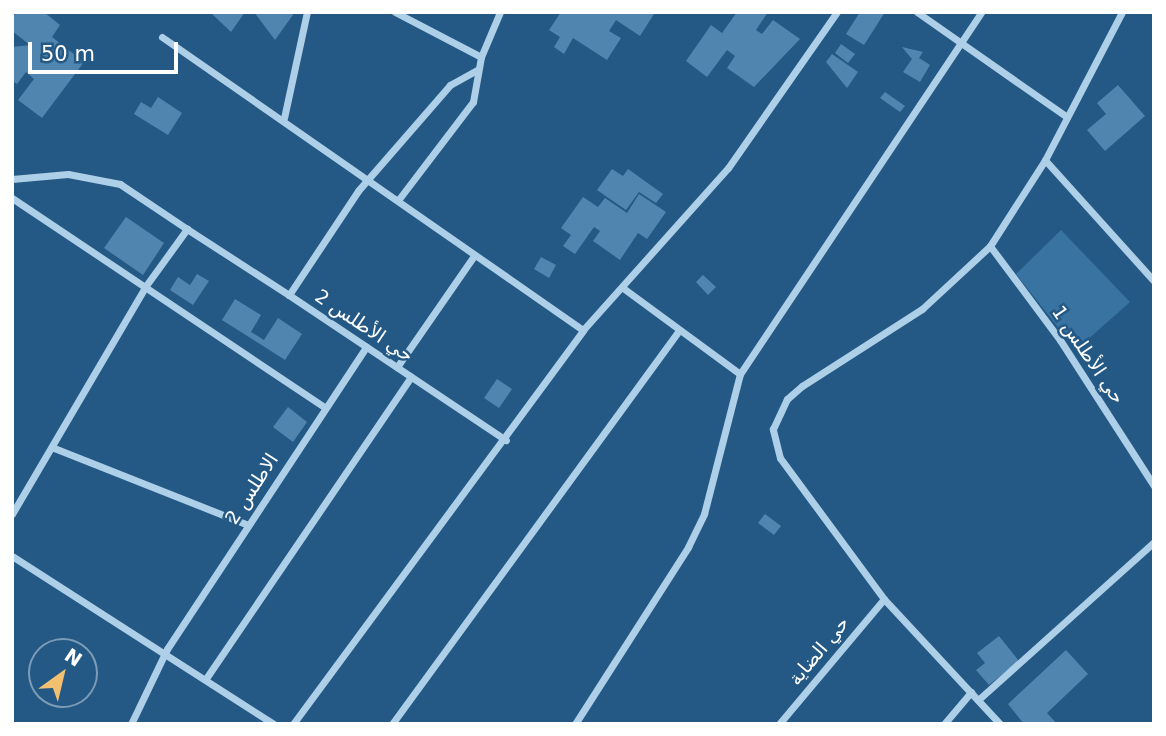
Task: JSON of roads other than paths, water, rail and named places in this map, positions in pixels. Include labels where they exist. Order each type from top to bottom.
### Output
[{"type":"street","points":[[284,118],[307,12]]},
{"type":"street","points":[[395,12],[481,57]]},
{"type":"street","points":[[399,198],[474,102],[477,70],[500,12]]},
{"type":"street","points":[[293,724],[506,440],[583,330],[727,168],[837,12]]},
{"type":"street","points":[[917,12],[1068,117]]},
{"type":"street","points":[[575,724],[688,547],[704,514],[740,374],[964,44],[981,12]]},
{"type":"street","points":[[1000,724],[884,599],[780,458],[772,440],[777,415],[802,386],[942,295],[990,246],[1045,160],[1122,12]]},
{"type":"street","points":[[162,37],[373,178],[474,256],[583,330]]},
{"type":"street","name":"حي الأطلس 2","points":[[477,70],[450,85],[373,178],[350,200],[289,295],[506,440]]},
{"type":"street","points":[[1045,160],[1154,281]]},
{"type":"street","points":[[12,179],[68,174],[120,184],[289,295]]},
{"type":"street","points":[[12,198],[324,407]]},
{"type":"street","points":[[12,514],[54,448],[145,287],[187,229]]},
{"type":"street","name":"حي الأطلس 1","points":[[990,246],[1060,340],[1154,486]]},
{"type":"street","points":[[397,367],[474,256]]},
{"type":"street","points":[[623,288],[678,332],[740,374]]},
{"type":"street","points":[[392,724],[678,332]]},
{"type":"street","name":"الاطلس 2","points":[[131,724],[167,649],[366,347]]},
{"type":"street","points":[[207,677],[411,377]]},
{"type":"street","points":[[54,448],[248,525]]},
{"type":"street","points":[[978,700],[1154,542]]},
{"type":"street","points":[[12,555],[167,649],[274,724]]},
{"type":"street","name":"حي الضاية","points":[[779,724],[884,599]]},
{"type":"street","points":[[944,724],[971,692]]}]
